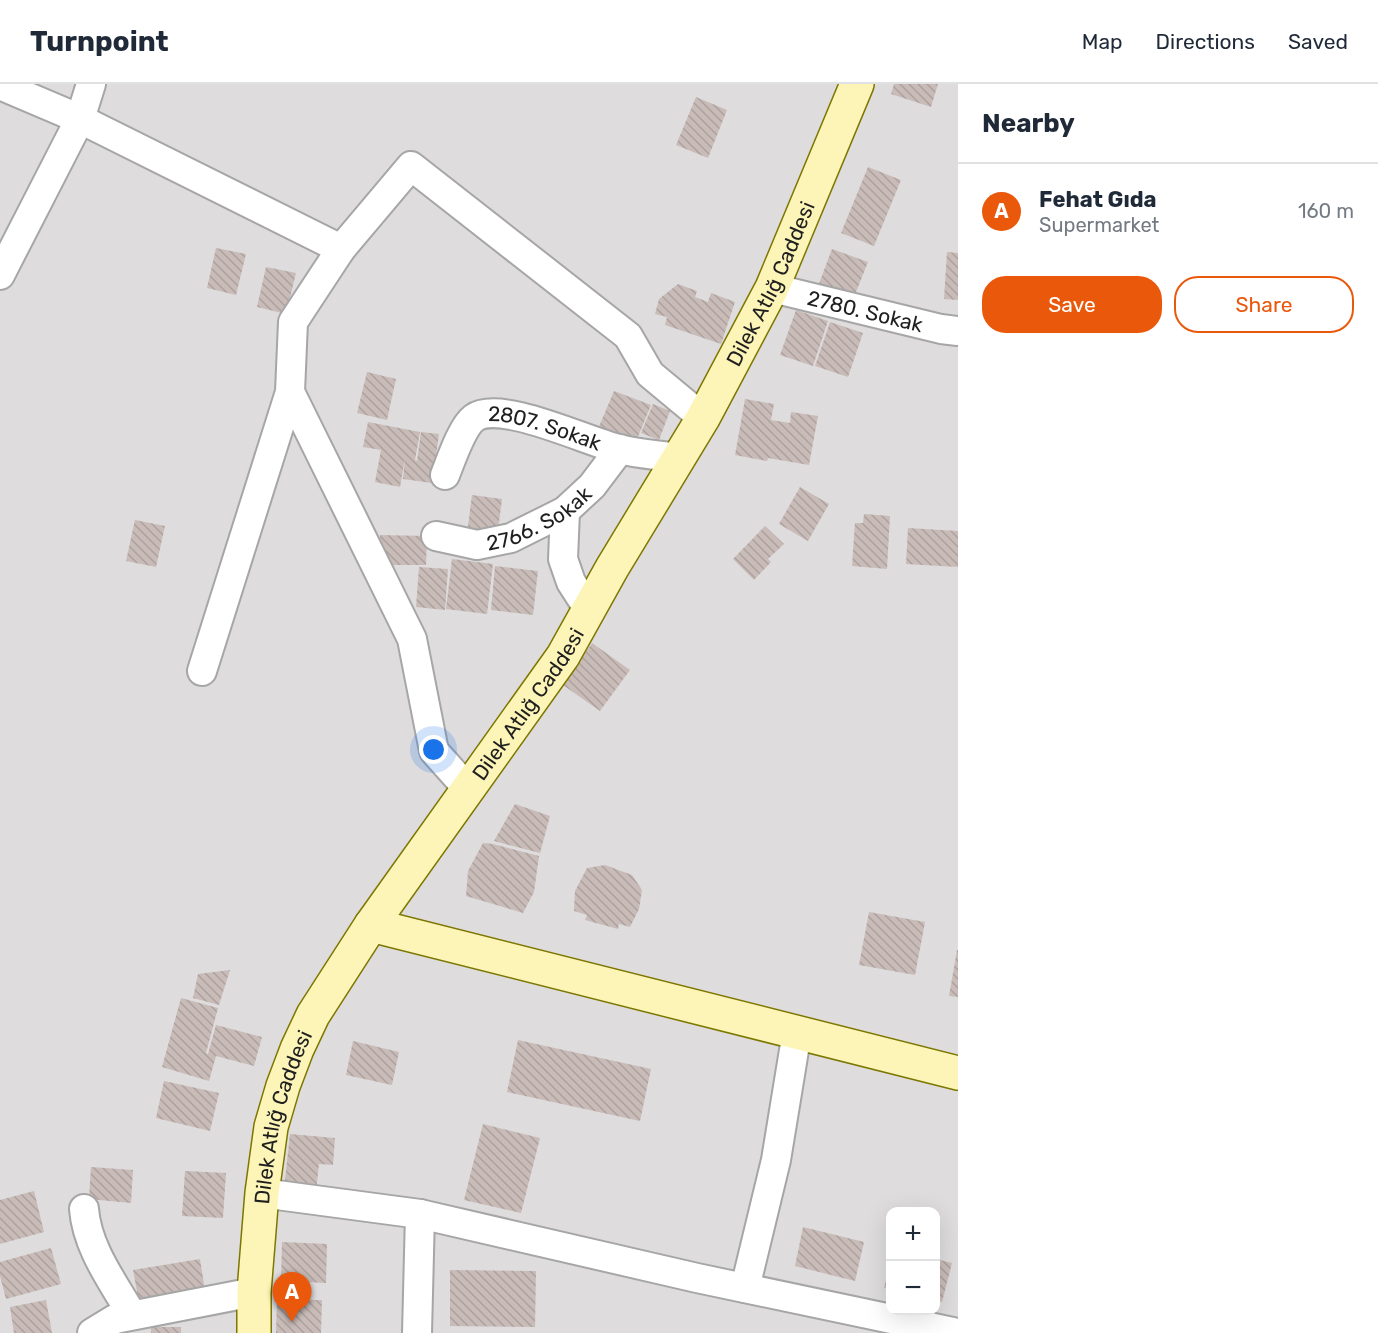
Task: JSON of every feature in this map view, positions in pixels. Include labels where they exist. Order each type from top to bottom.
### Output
[{"type":"main road","name":"Dilek Atlığ Caddesi","points":[[254,1333],[254,1292],[262,1193],[271,1127],[283,1086],[313,1015],[371,924],[563,656],[703,418],[771,288],[857,84]]},
{"type":"main road","points":[[371,924],[958,1073]]},
{"type":"street","points":[[0,275],[80,119],[91,84]]},
{"type":"street","points":[[0,85],[80,119],[341,249]]},
{"type":"street","points":[[202,671],[290,392],[293,322],[341,249],[411,166],[628,336],[650,374],[703,418]]},
{"type":"street","name":"2780. Sokak","points":[[771,288],[941,329],[958,331]]},
{"type":"street","points":[[290,392],[412,639],[434,751],[468,789]]},
{"type":"street","name":"2807. Sokak","points":[[445,474],[464,431],[474,417],[492,413],[511,413],[620,449],[678,458]]},
{"type":"street","name":"2766. Sokak","points":[[436,536],[477,545],[511,538],[565,511],[592,486],[620,449]]},
{"type":"street","points":[[565,511],[563,559],[572,582],[589,610]]},
{"type":"street","points":[[745,1288],[776,1160],[797,1032]]},
{"type":"street","points":[[262,1193],[420,1214],[745,1288],[958,1333]]},
{"type":"street","points":[[84,1209],[85,1226],[92,1243],[132,1315]]},
{"type":"street","points":[[417,1333],[420,1214]]},
{"type":"street","points":[[92,1333],[115,1318],[254,1292]]},
{"type":"shaded area","points":[[0,84],[958,84],[958,1333],[0,1333]]},
{"type":"building","points":[[894,84],[938,84],[931,107],[891,94]]},
{"type":"building","points":[[696,97],[727,110],[708,158],[676,145]]},
{"type":"building","points":[[868,167],[901,180],[874,246],[841,233]]},
{"type":"building","points":[[216,248],[246,254],[236,295],[207,288]]},
{"type":"building","points":[[832,249],[868,262],[852,302],[817,289]]},
{"type":"building","points":[[947,252],[958,253],[958,300],[944,299]]},
{"type":"building","points":[[266,267],[296,273],[286,314],[257,307]]},
{"type":"building","points":[[678,284],[697,291],[695,297],[708,302],[711,293],[735,302],[721,344],[665,325],[667,317],[655,314],[659,299]]},
{"type":"building","points":[[796,310],[828,321],[813,366],[780,355]]},
{"type":"building","points":[[830,322],[863,333],[848,377],[815,366]]},
{"type":"building","points":[[367,372],[396,379],[387,420],[357,413]]},
{"type":"building","points":[[614,391],[651,405],[635,444],[598,429]]},
{"type":"building","points":[[745,399],[774,404],[771,420],[790,423],[791,412],[818,416],[809,465],[735,455]]},
{"type":"building","points":[[653,404],[670,411],[659,440],[641,433]]},
{"type":"building","points":[[368,422],[420,432],[415,460],[417,461],[421,432],[439,434],[432,483],[403,479],[405,458],[400,487],[375,482],[381,450],[363,447]]},
{"type":"building","points":[[800,487],[829,504],[808,541],[779,524]]},
{"type":"building","points":[[472,495],[502,499],[497,538],[467,534]]},
{"type":"building","points":[[864,514],[890,516],[887,569],[852,566],[855,523],[863,523]]},
{"type":"building","points":[[135,520],[165,526],[156,567],[126,561]]},
{"type":"building","points":[[765,526],[784,544],[768,559],[771,562],[754,580],[733,559]]},
{"type":"building","points":[[908,528],[958,531],[958,567],[906,564]]},
{"type":"building","points":[[380,535],[427,536],[426,565],[380,565]]},
{"type":"building","points":[[452,559],[493,564],[487,614],[446,609]]},
{"type":"building","points":[[495,566],[538,571],[533,615],[491,610]]},
{"type":"building","points":[[419,567],[448,569],[445,610],[416,607]]},
{"type":"building","points":[[592,643],[630,670],[600,711],[563,685]]},
{"type":"building","points":[[515,804],[550,816],[540,853],[494,841]]},
{"type":"building","points":[[483,843],[539,856],[534,892],[523,913],[466,896],[468,871]]},
{"type":"building","points":[[605,865],[632,875],[642,890],[639,909],[630,927],[619,924],[618,929],[585,920],[587,915],[574,911],[575,891],[587,868]]},
{"type":"building","points":[[869,912],[925,922],[915,975],[859,965]]},
{"type":"building","points":[[958,950],[958,997],[949,996]]},
{"type":"building","points":[[230,970],[219,1005],[193,998],[198,974]]},
{"type":"building","points":[[181,998],[218,1008],[206,1053],[208,1054],[216,1025],[262,1037],[254,1066],[216,1056],[209,1081],[162,1067]]},
{"type":"building","points":[[518,1040],[651,1069],[640,1121],[507,1092]]},
{"type":"building","points":[[353,1041],[399,1052],[392,1085],[346,1075]]},
{"type":"building","points":[[164,1081],[219,1093],[210,1131],[156,1118]]},
{"type":"building","points":[[483,1124],[540,1138],[521,1213],[464,1200]]},
{"type":"building","points":[[290,1134],[335,1138],[333,1165],[319,1164],[316,1192],[284,1189]]},
{"type":"building","points":[[91,1167],[133,1170],[131,1203],[89,1199]]},
{"type":"building","points":[[185,1171],[226,1173],[223,1218],[182,1216]]},
{"type":"building","points":[[34,1191],[44,1232],[0,1244],[0,1200]]},
{"type":"building","points":[[803,1227],[864,1242],[855,1281],[795,1266]]},
{"type":"building","points":[[282,1242],[327,1244],[326,1283],[281,1281]]},
{"type":"building","points":[[51,1248],[61,1284],[6,1299],[0,1276],[0,1262]]},
{"type":"building","points":[[200,1259],[205,1291],[139,1302],[133,1270]]},
{"type":"building","points":[[940,1260],[952,1263],[942,1302],[940,1301]]},
{"type":"building","points":[[450,1270],[536,1271],[535,1327],[450,1326]]},
{"type":"building","points":[[46,1300],[52,1333],[14,1333],[10,1307]]},
{"type":"building","points":[[277,1300],[322,1300],[321,1333],[276,1333]]},
{"type":"building","points":[[151,1327],[181,1327],[181,1333],[151,1333]]},
{"type":"place","name":"Fehat Gıda","points":[[292,1322]]}]
